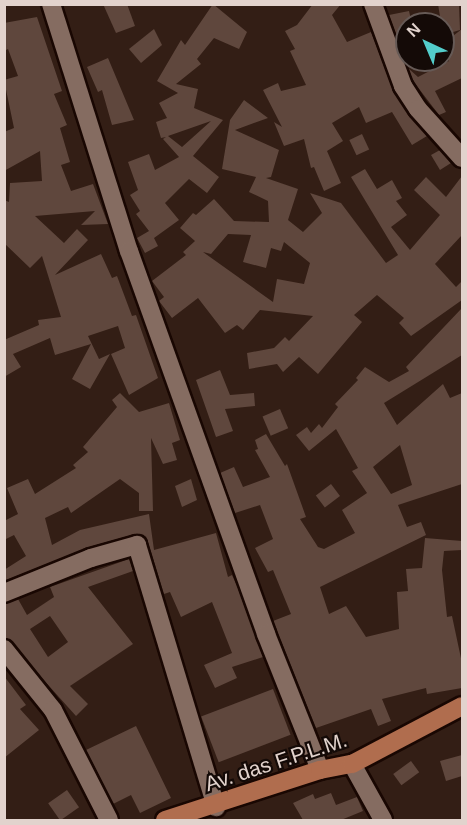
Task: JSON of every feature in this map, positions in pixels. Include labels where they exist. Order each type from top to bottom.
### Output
[{"type":"main road","name":"Av. das F.P.L.M.","points":[[165,820],[216,807],[320,770],[352,764],[462,706]]},
{"type":"street","points":[[51,4],[129,251],[266,634],[320,770]]},
{"type":"street","points":[[373,4],[403,86],[418,109],[462,158]]},
{"type":"street","points":[[4,593],[91,558],[136,545],[216,807]]},
{"type":"street","points":[[4,649],[53,710],[74,744],[109,820]]},
{"type":"street","points":[[352,764],[383,820]]},
{"type":"building","points":[[103,4],[127,4],[135,26],[116,33]]},
{"type":"building","points":[[213,4],[247,32],[239,49],[214,38],[197,59],[201,64],[176,84],[198,89],[194,108],[223,120],[193,156],[219,177],[207,193],[189,179],[165,203],[179,220],[154,238],[158,246],[145,253],[137,238],[149,231],[136,214],[140,211],[130,195],[138,190],[128,162],[149,154],[155,170],[179,157],[163,139],[166,137],[161,138],[156,122],[167,118],[159,103],[178,93],[157,81],[181,40],[185,45]],"holes":[[[211,121],[182,147],[168,136]]]},
{"type":"building","points":[[313,4],[341,4],[332,15],[347,42],[371,32],[394,92],[427,136],[412,145],[392,112],[366,123],[359,107],[332,123],[343,141],[327,151],[341,183],[324,191],[314,167],[311,168],[304,139],[284,146],[274,122],[282,127],[263,90],[278,83],[281,91],[306,85],[290,51],[295,49],[285,31],[297,25]]},
{"type":"building","points":[[438,4],[459,4],[460,30],[455,31],[455,12],[439,12]]},
{"type":"building","points":[[395,14],[395,32],[389,15]]},
{"type":"building","points":[[37,17],[62,91],[54,94],[67,125],[60,128],[70,162],[61,165],[71,191],[93,184],[108,224],[81,225],[95,211],[35,216],[64,243],[77,229],[88,240],[55,275],[101,254],[112,278],[117,276],[132,316],[136,315],[158,378],[129,395],[111,354],[125,348],[118,326],[88,336],[99,359],[110,354],[90,389],[72,379],[91,344],[55,355],[50,338],[13,354],[21,367],[4,377],[4,340],[39,325],[38,320],[61,317],[42,256],[30,268],[4,243],[4,200],[9,202],[10,183],[42,181],[40,151],[4,171],[4,132],[14,128],[4,80],[18,76],[8,49],[4,51],[4,23]]},
{"type":"building","points":[[154,29],[162,45],[141,63],[129,49]]},
{"type":"building","points":[[462,29],[462,78],[435,91],[446,112],[439,115],[413,81],[410,72],[418,77],[428,72],[455,72],[455,34]]},
{"type":"building","points":[[108,58],[134,120],[112,125],[102,90],[98,92],[87,67]]},
{"type":"building","points":[[244,100],[268,118],[235,130],[279,150],[271,177],[266,178],[298,189],[288,220],[303,232],[322,213],[310,193],[341,203],[386,263],[398,255],[351,177],[365,169],[377,189],[392,180],[402,198],[396,201],[407,215],[391,227],[410,250],[440,215],[414,190],[426,177],[446,197],[462,176],[462,235],[435,264],[456,287],[462,281],[462,300],[411,336],[399,323],[404,318],[377,295],[354,315],[362,322],[318,374],[299,357],[283,372],[277,364],[249,369],[247,353],[274,348],[285,337],[289,341],[313,316],[260,310],[243,330],[237,325],[225,333],[198,298],[172,318],[159,301],[164,297],[152,281],[186,255],[183,252],[195,241],[180,228],[193,213],[196,215],[214,199],[234,221],[269,222],[268,201],[249,192],[256,177],[222,169],[230,120]],"holes":[[[228,234],[251,235],[243,262],[266,268],[271,248],[281,251],[284,242],[310,263],[304,284],[277,279],[273,302],[203,252],[211,254]]]},
{"type":"building","points":[[362,134],[369,149],[356,155],[349,140]]},
{"type":"building","points":[[440,150],[451,163],[440,170],[431,155]]},
{"type":"building","points":[[462,308],[462,355],[384,403],[397,425],[443,384],[450,398],[462,393],[462,484],[398,505],[407,527],[421,522],[426,535],[320,587],[329,614],[346,606],[366,637],[399,629],[397,592],[408,591],[406,569],[422,568],[425,538],[462,541],[462,550],[444,551],[442,570],[447,617],[452,616],[462,663],[462,688],[427,694],[426,688],[382,699],[391,721],[378,726],[371,709],[316,728],[273,621],[291,614],[273,570],[268,572],[255,548],[273,539],[260,505],[235,513],[220,473],[234,467],[243,487],[270,477],[255,450],[258,449],[255,440],[266,434],[285,466],[287,464],[306,517],[300,519],[318,547],[324,549],[355,533],[342,510],[367,493],[352,471],[358,468],[336,429],[309,451],[296,435],[307,427],[311,433],[319,424],[322,428],[338,407],[335,404],[358,380],[356,378],[365,367],[389,382],[409,371],[406,367]],"holes":[[[400,445],[412,485],[391,494],[373,467]]]},
{"type":"building","points":[[220,370],[230,395],[254,393],[255,406],[225,409],[233,431],[216,437],[196,380]]},
{"type":"building","points":[[120,393],[139,412],[169,403],[180,440],[172,443],[177,460],[163,464],[151,438],[153,511],[139,511],[139,493],[120,479],[71,513],[68,507],[45,518],[52,545],[80,530],[149,514],[154,550],[216,533],[228,577],[232,575],[238,588],[263,657],[232,667],[237,678],[215,688],[204,665],[232,653],[212,602],[181,617],[170,592],[164,594],[148,542],[140,534],[87,548],[4,581],[4,570],[26,556],[14,535],[4,540],[4,521],[18,514],[7,488],[28,479],[35,494],[76,468],[73,465],[88,452],[83,447],[117,407],[112,400]]},
{"type":"building","points":[[280,409],[288,428],[271,436],[263,416]]},
{"type":"building","points":[[191,479],[197,500],[182,507],[175,486]]},
{"type":"building","points":[[331,484],[340,496],[325,507],[316,495]]},
{"type":"building","points":[[129,559],[133,571],[88,587],[133,644],[70,686],[88,704],[76,716],[4,636],[4,604],[18,599],[27,615],[54,597],[50,587]],"holes":[[[50,616],[68,642],[48,657],[30,629]]]},
{"type":"building","points":[[4,676],[26,705],[20,709],[39,730],[4,758]]},
{"type":"building","points":[[273,689],[291,735],[219,762],[201,717]]},
{"type":"building","points":[[136,726],[171,798],[140,813],[131,795],[113,804],[86,750]]},
{"type":"building","points":[[462,755],[462,776],[446,781],[440,761]]},
{"type":"building","points":[[411,761],[419,772],[401,785],[393,774]]},
{"type":"building","points":[[67,790],[79,807],[60,820],[48,803]]},
{"type":"building","points":[[331,793],[336,805],[357,797],[363,811],[341,820],[303,820],[293,803],[313,794],[315,799]]}]
